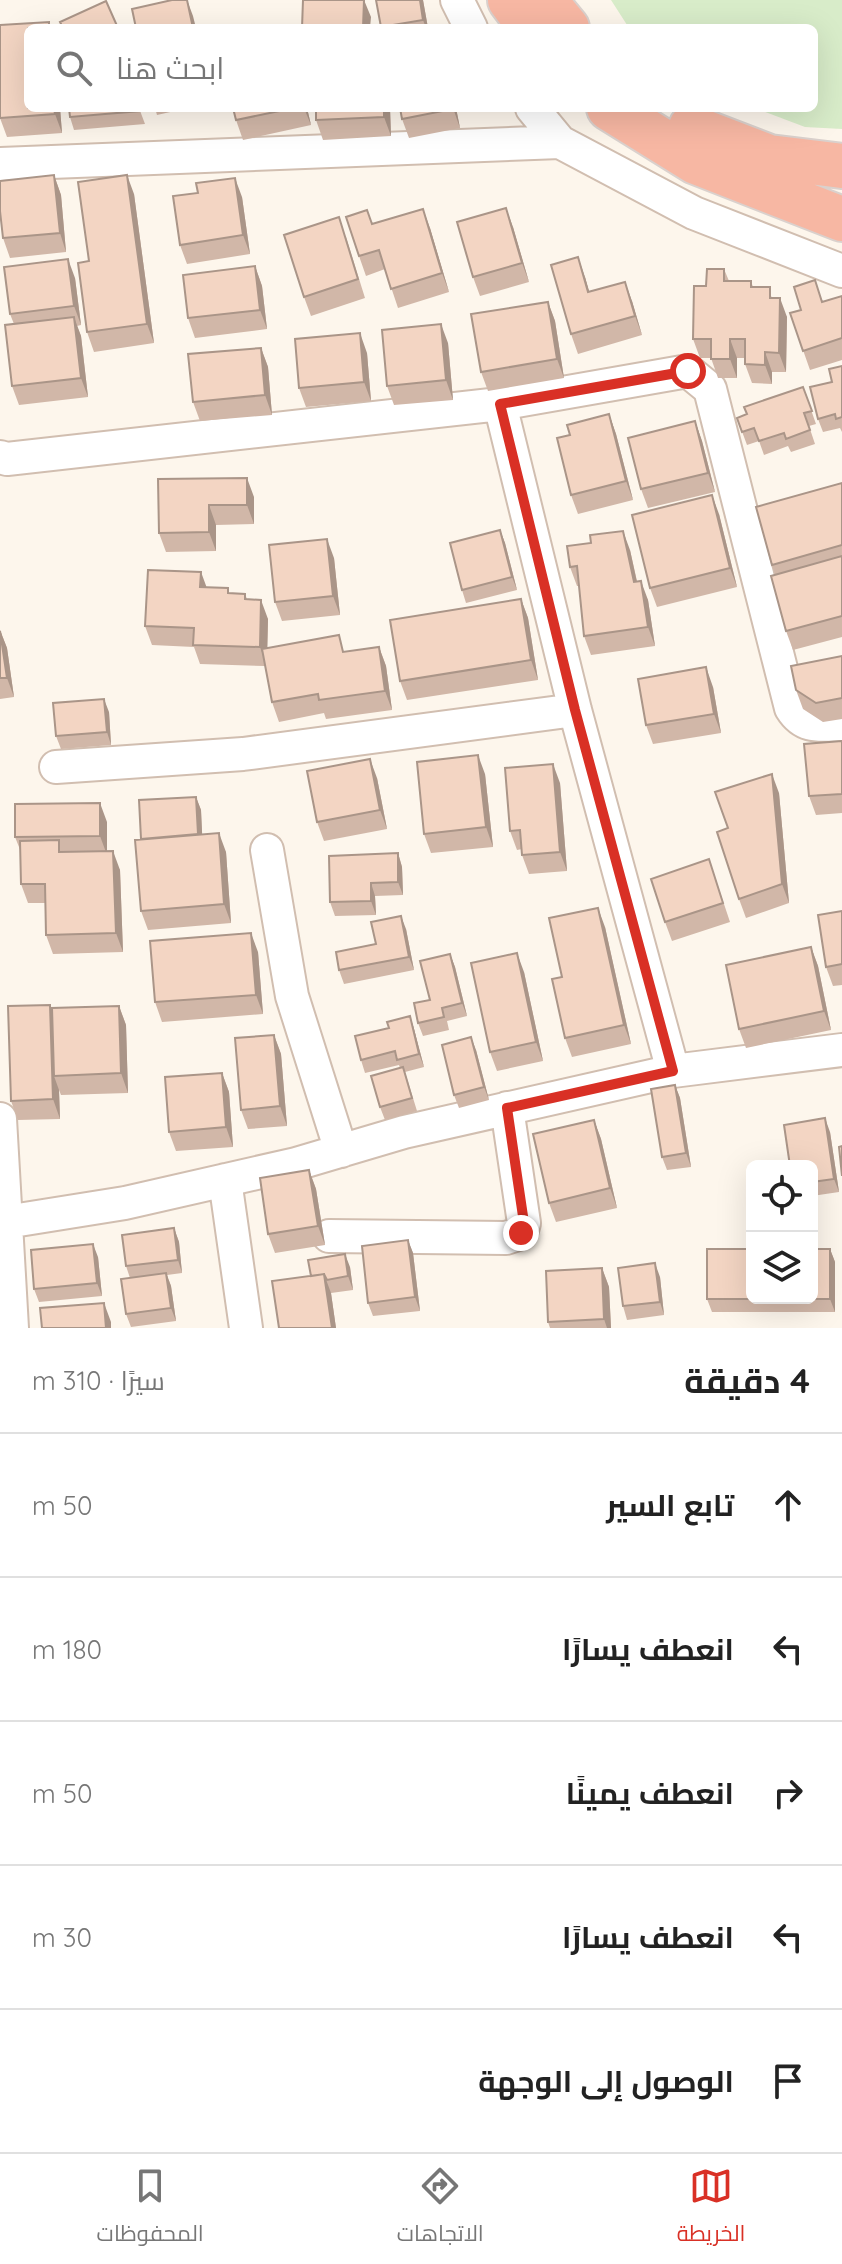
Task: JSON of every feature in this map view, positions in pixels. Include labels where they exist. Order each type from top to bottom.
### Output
[{"type":"highway","points":[[510,0],[528,24]]},
{"type":"highway","points":[[544,0],[564,24]]},
{"type":"highway","points":[[615,112],[696,162],[842,219]]},
{"type":"highway","points":[[665,112],[705,135],[769,157],[842,166]]},
{"type":"street","points":[[457,0],[469,24]]},
{"type":"street","points":[[535,112],[560,142],[694,213],[842,271]]},
{"type":"street","points":[[0,164],[560,142]]},
{"type":"street","points":[[0,457],[7,459],[500,404],[688,371],[701,378],[710,389],[791,708],[797,718],[811,726],[842,724]]},
{"type":"street","points":[[500,404],[575,710],[673,1071]]},
{"type":"street","points":[[56,767],[243,754],[575,710]]},
{"type":"street","points":[[267,850],[292,996],[341,1151]]},
{"type":"street","points":[[4,1223],[125,1203],[341,1151],[404,1132],[673,1071],[842,1050]]},
{"type":"street","points":[[329,1236],[506,1238],[521,1233],[524,1223],[507,1108]]},
{"type":"street","points":[[0,1119],[12,1328]]},
{"type":"street","points":[[225,1180],[246,1328]]},
{"type":"green space","points":[[611,0],[842,0],[842,129],[805,127],[766,112],[818,112],[818,24],[626,24]]},
{"type":"building","points":[[172,0],[187,0],[192,24],[135,24],[132,9]]},
{"type":"building","points":[[303,0],[364,0],[363,24],[302,24]]},
{"type":"building","points":[[376,0],[420,0],[423,20],[380,24]]},
{"type":"building","points":[[106,1],[116,24],[61,24]]},
{"type":"building","points":[[49,22],[24,24],[24,112],[55,114],[0,118],[0,25]]},
{"type":"building","points":[[69,112],[128,112],[70,117]]},
{"type":"building","points":[[234,112],[275,112],[236,120]]},
{"type":"building","points":[[316,112],[384,112],[384,117],[316,120]]},
{"type":"building","points":[[401,112],[438,112],[402,119]]},
{"type":"building","points":[[54,175],[60,233],[3,238],[0,181]]},
{"type":"building","points":[[127,175],[147,324],[87,332],[78,263],[89,261],[78,182]]},
{"type":"building","points":[[235,178],[243,235],[180,245],[173,196],[198,193],[196,183]]},
{"type":"building","points":[[506,208],[522,263],[473,277],[457,222]]},
{"type":"building","points":[[423,209],[442,273],[391,289],[379,250],[359,256],[346,217],[367,210],[372,224]]},
{"type":"building","points":[[339,217],[358,279],[304,297],[284,235]]},
{"type":"building","points":[[578,257],[588,292],[625,282],[635,316],[571,334],[551,265]]},
{"type":"building","points":[[68,259],[74,306],[10,314],[4,267]]},
{"type":"building","points":[[255,266],[260,310],[188,318],[183,275]]},
{"type":"building","points":[[707,269],[724,269],[724,281],[751,281],[751,287],[770,287],[770,298],[780,298],[779,353],[765,352],[765,365],[745,364],[745,339],[730,339],[730,359],[711,359],[711,339],[693,339],[694,286],[706,286]]},
{"type":"building","points":[[815,280],[822,302],[842,296],[842,338],[803,351],[790,313],[801,310],[794,287]]},
{"type":"building","points":[[548,302],[557,359],[481,372],[471,314]]},
{"type":"building","points":[[74,317],[81,378],[12,386],[5,325]]},
{"type":"building","points":[[441,324],[446,380],[387,386],[382,330]]},
{"type":"building","points":[[360,333],[364,382],[299,388],[295,339]]},
{"type":"building","points":[[261,348],[265,395],[193,402],[188,354]]},
{"type":"building","points":[[842,366],[842,417],[836,419],[835,414],[818,419],[810,387],[832,382],[829,369]]},
{"type":"building","points":[[803,387],[812,411],[804,413],[810,430],[786,439],[784,433],[759,441],[754,428],[742,432],[737,418],[747,414],[744,407]]},
{"type":"building","points":[[609,414],[626,481],[571,495],[557,438],[570,435],[567,425]]},
{"type":"building","points":[[695,421],[708,473],[641,489],[628,438]]},
{"type":"building","points":[[247,478],[247,505],[209,505],[209,532],[159,533],[158,479]]},
{"type":"building","points":[[842,483],[842,545],[772,565],[756,507]]},
{"type":"building","points":[[712,495],[730,568],[650,588],[632,515]]},
{"type":"building","points":[[500,530],[512,577],[462,590],[450,543]]},
{"type":"building","points":[[623,531],[634,582],[641,581],[648,627],[584,636],[577,566],[570,567],[567,546],[591,543],[590,535]]},
{"type":"building","points":[[327,539],[333,596],[275,602],[269,545]]},
{"type":"building","points":[[842,556],[842,616],[786,631],[771,576]]},
{"type":"building","points":[[148,570],[201,572],[200,587],[228,588],[228,593],[245,594],[245,599],[261,600],[260,647],[193,645],[194,628],[145,626]]},
{"type":"building","points":[[521,599],[531,660],[400,681],[390,620]]},
{"type":"building","points":[[0,631],[7,678],[0,678]]},
{"type":"building","points":[[339,635],[343,652],[379,647],[385,691],[319,700],[318,694],[272,702],[262,649]]},
{"type":"building","points":[[842,656],[842,698],[816,703],[796,690],[791,666]]},
{"type":"building","points":[[706,667],[714,714],[646,725],[638,679]]},
{"type":"building","points":[[104,699],[107,732],[56,736],[53,703]]},
{"type":"building","points":[[842,741],[842,794],[809,796],[804,744]]},
{"type":"building","points":[[478,755],[486,827],[424,834],[417,762]]},
{"type":"building","points":[[370,759],[380,810],[317,822],[307,771]]},
{"type":"building","points":[[553,764],[560,852],[522,855],[520,830],[510,831],[505,768]]},
{"type":"building","points":[[772,774],[782,884],[739,899],[717,832],[728,828],[715,792]]},
{"type":"building","points":[[196,797],[198,834],[141,839],[139,800]]},
{"type":"building","points":[[100,803],[100,836],[15,837],[15,804]]},
{"type":"building","points":[[219,833],[224,904],[141,911],[135,840]]},
{"type":"building","points":[[59,840],[59,852],[113,851],[116,933],[46,935],[45,884],[21,884],[20,841]]},
{"type":"building","points":[[398,853],[398,882],[371,883],[371,901],[330,902],[329,856]]},
{"type":"building","points":[[709,859],[723,903],[665,922],[651,879]]},
{"type":"building","points":[[598,908],[624,1025],[565,1038],[552,979],[562,977],[549,918]]},
{"type":"building","points":[[842,911],[842,964],[826,967],[818,915]]},
{"type":"building","points":[[401,916],[409,957],[339,970],[336,952],[376,944],[371,922]]},
{"type":"building","points":[[251,933],[256,995],[155,1002],[150,941]]},
{"type":"building","points":[[811,947],[824,1011],[739,1029],[726,965]]},
{"type":"building","points":[[517,953],[536,1042],[490,1052],[471,963]]},
{"type":"building","points":[[450,954],[462,1003],[442,1008],[444,1017],[418,1023],[414,1003],[430,1000],[420,961]]},
{"type":"building","points":[[50,1005],[53,1099],[11,1101],[8,1006]]},
{"type":"building","points":[[119,1006],[121,1073],[54,1076],[52,1008]]},
{"type":"building","points":[[410,1016],[419,1054],[397,1060],[395,1051],[361,1060],[355,1036],[389,1028],[387,1022]]},
{"type":"building","points":[[274,1035],[280,1106],[241,1110],[235,1038]]},
{"type":"building","points":[[471,1037],[484,1087],[454,1095],[442,1045]]},
{"type":"building","points":[[403,1067],[412,1098],[380,1107],[371,1076]]},
{"type":"building","points":[[222,1073],[226,1127],[169,1132],[165,1077]]},
{"type":"building","points":[[675,1085],[686,1153],[662,1157],[651,1089]]},
{"type":"building","points":[[825,1118],[834,1179],[818,1181],[818,1160],[789,1160],[784,1125]]},
{"type":"building","points":[[594,1120],[610,1188],[549,1203],[533,1134]]},
{"type":"building","points":[[842,1146],[842,1176],[839,1147]]},
{"type":"building","points":[[309,1170],[318,1226],[268,1234],[260,1178]]},
{"type":"building","points":[[174,1228],[178,1260],[126,1266],[122,1235]]},
{"type":"building","points":[[408,1240],[415,1297],[368,1303],[362,1246]]},
{"type":"building","points":[[93,1244],[97,1283],[34,1289],[31,1250]]},
{"type":"building","points":[[707,1249],[746,1249],[746,1299],[707,1299]]},
{"type":"building","points":[[818,1249],[830,1249],[830,1299],[818,1299]]},
{"type":"building","points":[[345,1254],[348,1276],[327,1280],[324,1274],[311,1276],[308,1260]]},
{"type":"building","points":[[655,1263],[660,1302],[623,1306],[618,1268]]},
{"type":"building","points":[[602,1268],[604,1319],[548,1322],[546,1271]]},
{"type":"building","points":[[166,1273],[171,1308],[126,1314],[121,1279]]},
{"type":"building","points":[[324,1274],[332,1328],[279,1328],[272,1281]]},
{"type":"building","points":[[104,1303],[106,1328],[42,1328],[40,1308]]},
{"type":"route","points":[[521,1233],[524,1223],[507,1108],[673,1071],[575,710],[500,404],[688,371]]}]
